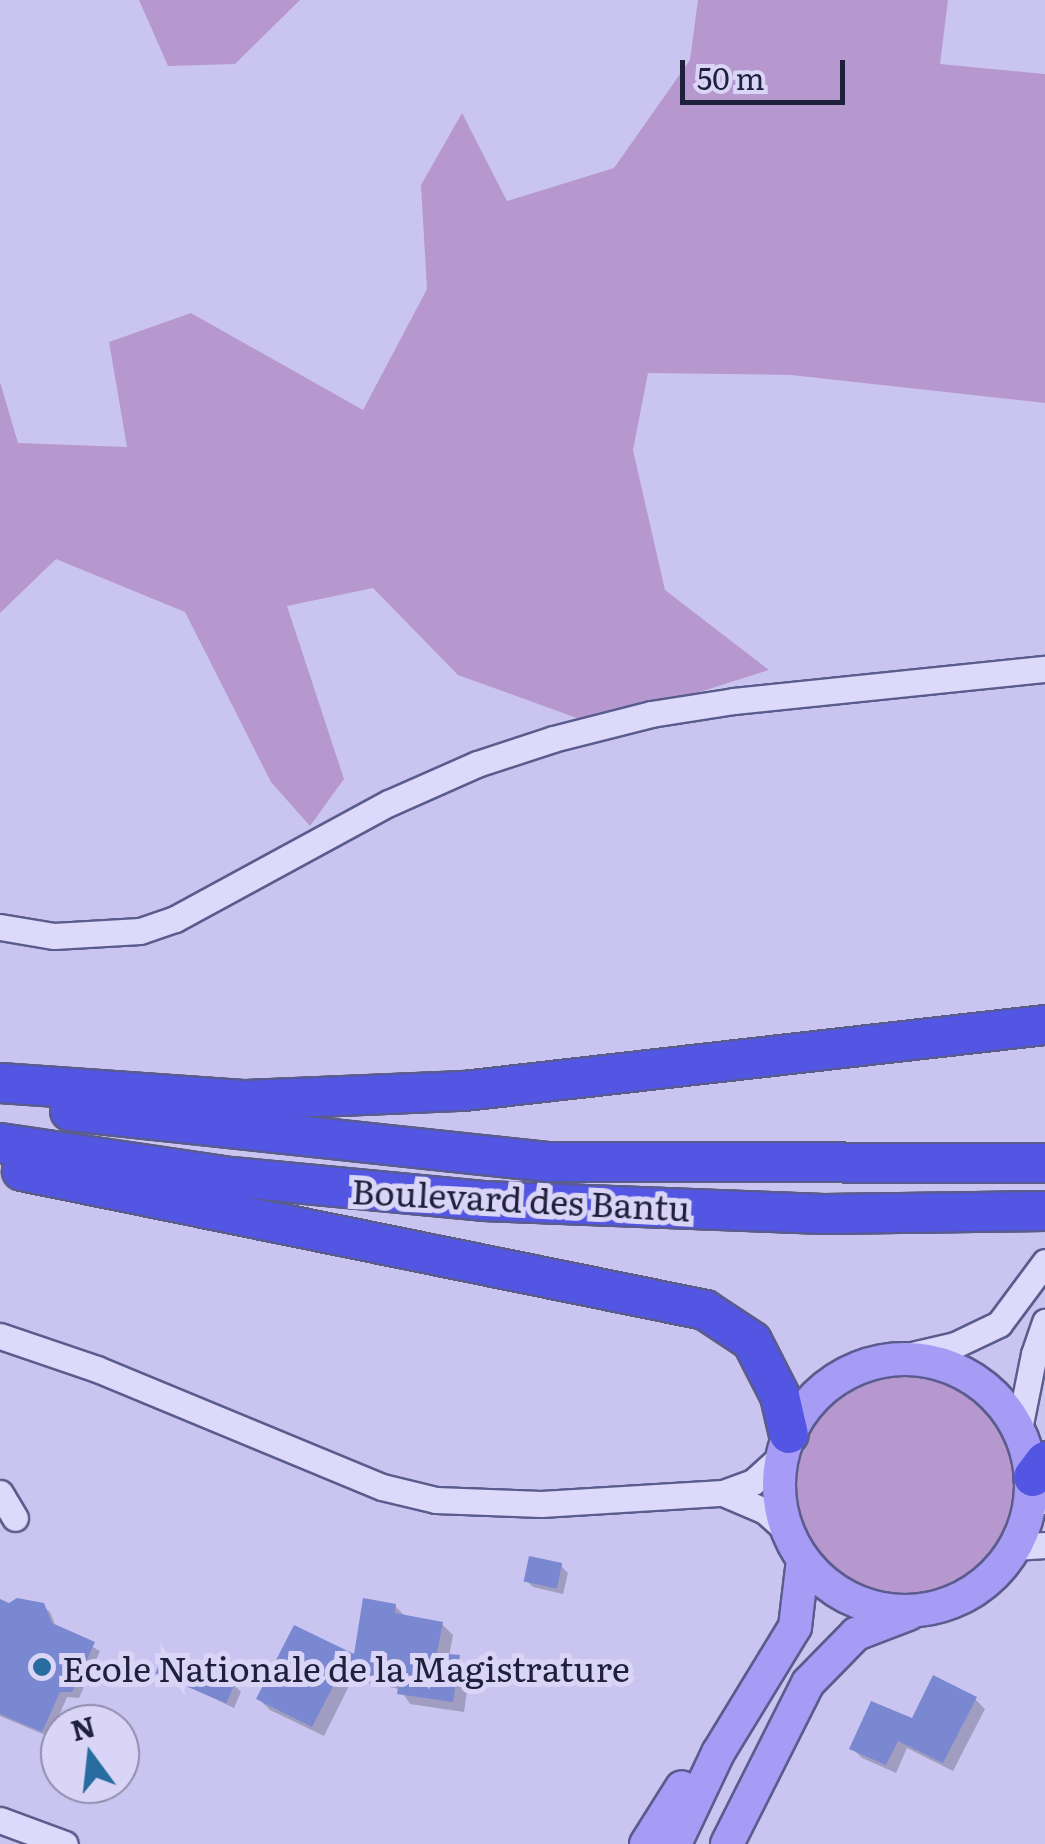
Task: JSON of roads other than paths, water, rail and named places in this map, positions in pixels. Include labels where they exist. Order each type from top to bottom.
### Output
[{"type":"highway","points":[[0,1082],[246,1100],[464,1090],[1045,1025]]},
{"type":"highway","name":"Boulevard des Bantu","points":[[0,1101],[166,1124],[549,1162],[1045,1163]]},
{"type":"highway","name":"Boulevard des Bantu","points":[[0,1144],[231,1177],[484,1201],[824,1214],[1045,1211]]},
{"type":"highway","points":[[0,1167],[232,1210],[705,1310],[752,1341],[780,1396],[785,1445]]},
{"type":"main road","points":[[646,1844],[721,1728],[795,1626],[795,1546],[778,1494],[785,1445],[810,1402],[840,1376],[895,1359],[933,1362],[968,1375],[997,1398],[1019,1429],[1039,1483],[1030,1546],[983,1584],[954,1601],[856,1634],[828,1659],[789,1712],[728,1838]]},
{"type":"main road","points":[[795,1546],[830,1587],[865,1605],[922,1610]]},
{"type":"main road","points":[[675,1844],[718,1753],[766,1669]]},
{"type":"street","points":[[0,927],[98,937],[158,925],[250,881],[388,803],[460,772],[553,739],[651,714],[754,699],[1045,670]]},
{"type":"street","points":[[895,1359],[981,1335],[1012,1311],[1041,1267]]},
{"type":"street","points":[[1019,1429],[1034,1354],[1045,1322]]},
{"type":"street","points":[[0,1336],[98,1369],[357,1478],[408,1494],[468,1502],[541,1504],[723,1492],[753,1482],[785,1445]]},
{"type":"street","points":[[0,1492],[15,1518]]},
{"type":"street","points":[[723,1492],[765,1511],[795,1546]]},
{"type":"street","points":[[0,1820],[65,1844]]},
{"type":"place","name":"Ecole Nationale de la Magistrature","points":[[42,1667]]}]
